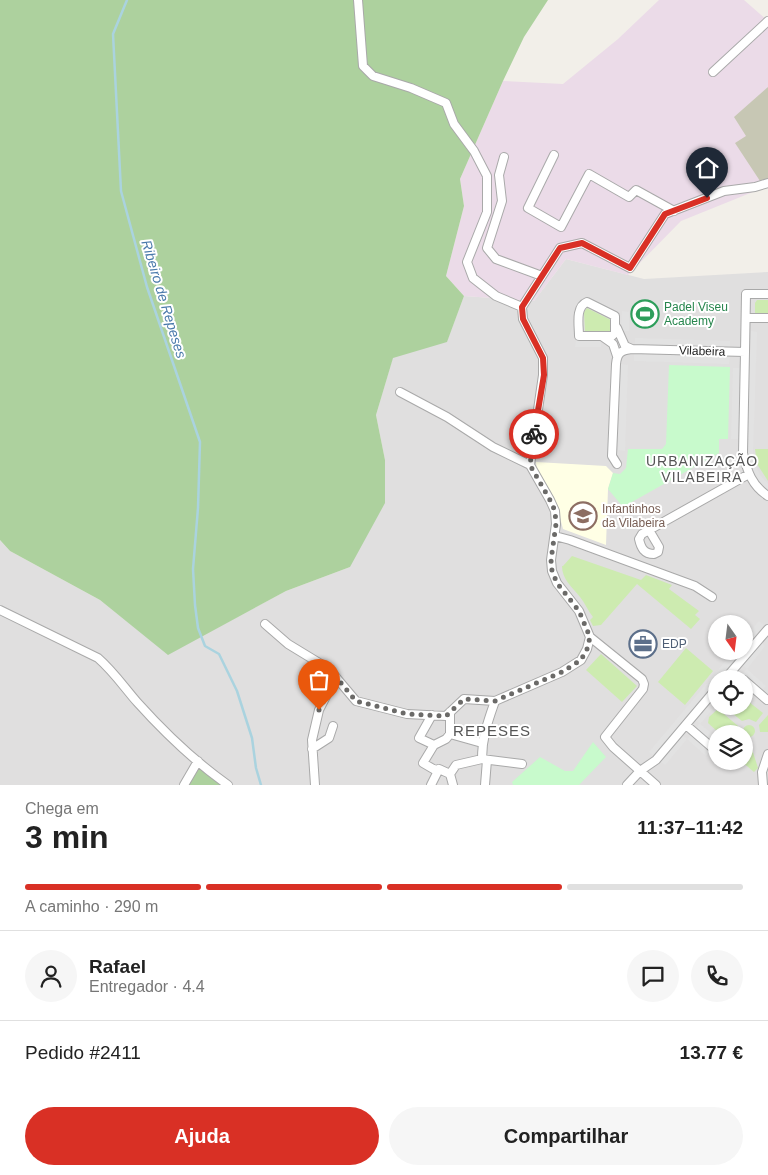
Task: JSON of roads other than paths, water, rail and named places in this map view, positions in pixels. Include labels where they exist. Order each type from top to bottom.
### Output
[{"type":"street","points":[[358,0],[363,66],[373,76],[411,88],[446,103],[454,124],[474,151],[487,176],[487,212],[467,262],[474,278],[496,296],[522,307]]},
{"type":"street","points":[[713,72],[768,21]]},
{"type":"street","points":[[554,155],[528,208],[560,227],[589,174],[630,197],[636,190],[674,211]]},
{"type":"street","points":[[504,157],[499,176],[502,201],[487,248],[496,260],[542,276]]},
{"type":"street","points":[[530,465],[544,375],[543,358],[523,319],[522,307],[560,248],[582,243],[630,268],[665,214],[724,191],[768,183]]},
{"type":"street","points":[[768,294],[746,294],[743,453],[752,481],[768,496]]},
{"type":"street","points":[[587,302],[615,316],[615,333],[612,336],[603,337],[579,336],[581,306],[587,302]]},
{"type":"street","points":[[746,318],[768,318]]},
{"type":"street","points":[[615,322],[625,346],[632,350]]},
{"type":"street","points":[[603,337],[613,344],[617,356],[612,456],[616,464]]},
{"type":"street","name":"Vilabeira","points":[[617,356],[621,352],[632,350],[745,352]]},
{"type":"street","points":[[400,392],[447,417],[493,447],[530,465],[555,511],[556,524],[551,560],[552,571],[557,583],[579,611],[590,637],[642,679],[644,684],[643,689],[605,737],[613,747],[656,785]]},
{"type":"street","points":[[649,530],[749,474]]},
{"type":"street","points":[[555,536],[695,586],[712,597]]},
{"type":"street","points":[[0,610],[98,658],[178,744],[228,785]]},
{"type":"street","points":[[265,624],[288,644],[329,669],[356,701],[407,714],[446,716],[464,699],[495,701],[562,672],[581,660],[587,649],[590,637]]},
{"type":"street","points":[[732,670],[768,629]]},
{"type":"street","points":[[315,785],[312,740],[316,721],[336,677]]},
{"type":"street","points":[[753,688],[767,700]]},
{"type":"street","points":[[627,785],[640,771],[656,760],[708,699]]},
{"type":"street","points":[[485,785],[485,760],[482,743],[486,725],[495,701]]},
{"type":"street","points":[[450,712],[450,734],[446,739],[434,745],[423,763],[435,770],[439,769],[450,774]]},
{"type":"street","points":[[432,715],[420,738],[434,745]]},
{"type":"street","points":[[686,725],[708,744]]},
{"type":"street","points":[[312,749],[330,738],[333,726]]},
{"type":"street","points":[[450,734],[482,743]]},
{"type":"street","points":[[763,785],[764,764],[768,754]]},
{"type":"street","points":[[453,785],[450,774],[456,765],[485,760],[522,764]]},
{"type":"street","points":[[184,785],[198,761]]},
{"type":"street","points":[[431,785],[439,769]]},
{"type":"waterway","name":"Ribeiro de Repeses","points":[[127,0],[113,34],[121,191],[147,287],[200,442],[198,508],[193,569],[198,628],[205,646],[219,654],[237,691],[252,738],[256,768],[261,785]]},
{"type":"place","name":"Padel Viseu Academy","points":[[645,314]]},
{"type":"place","name":"Infantinhos da Vilabeira","points":[[583,516]]},
{"type":"place","name":"EDP","points":[[643,644]]},
{"type":"district","name":"URBANIZAÇÃO VILABEIRA","points":[[702,470]]},
{"type":"district","name":"REPESES","points":[[492,731]]}]
